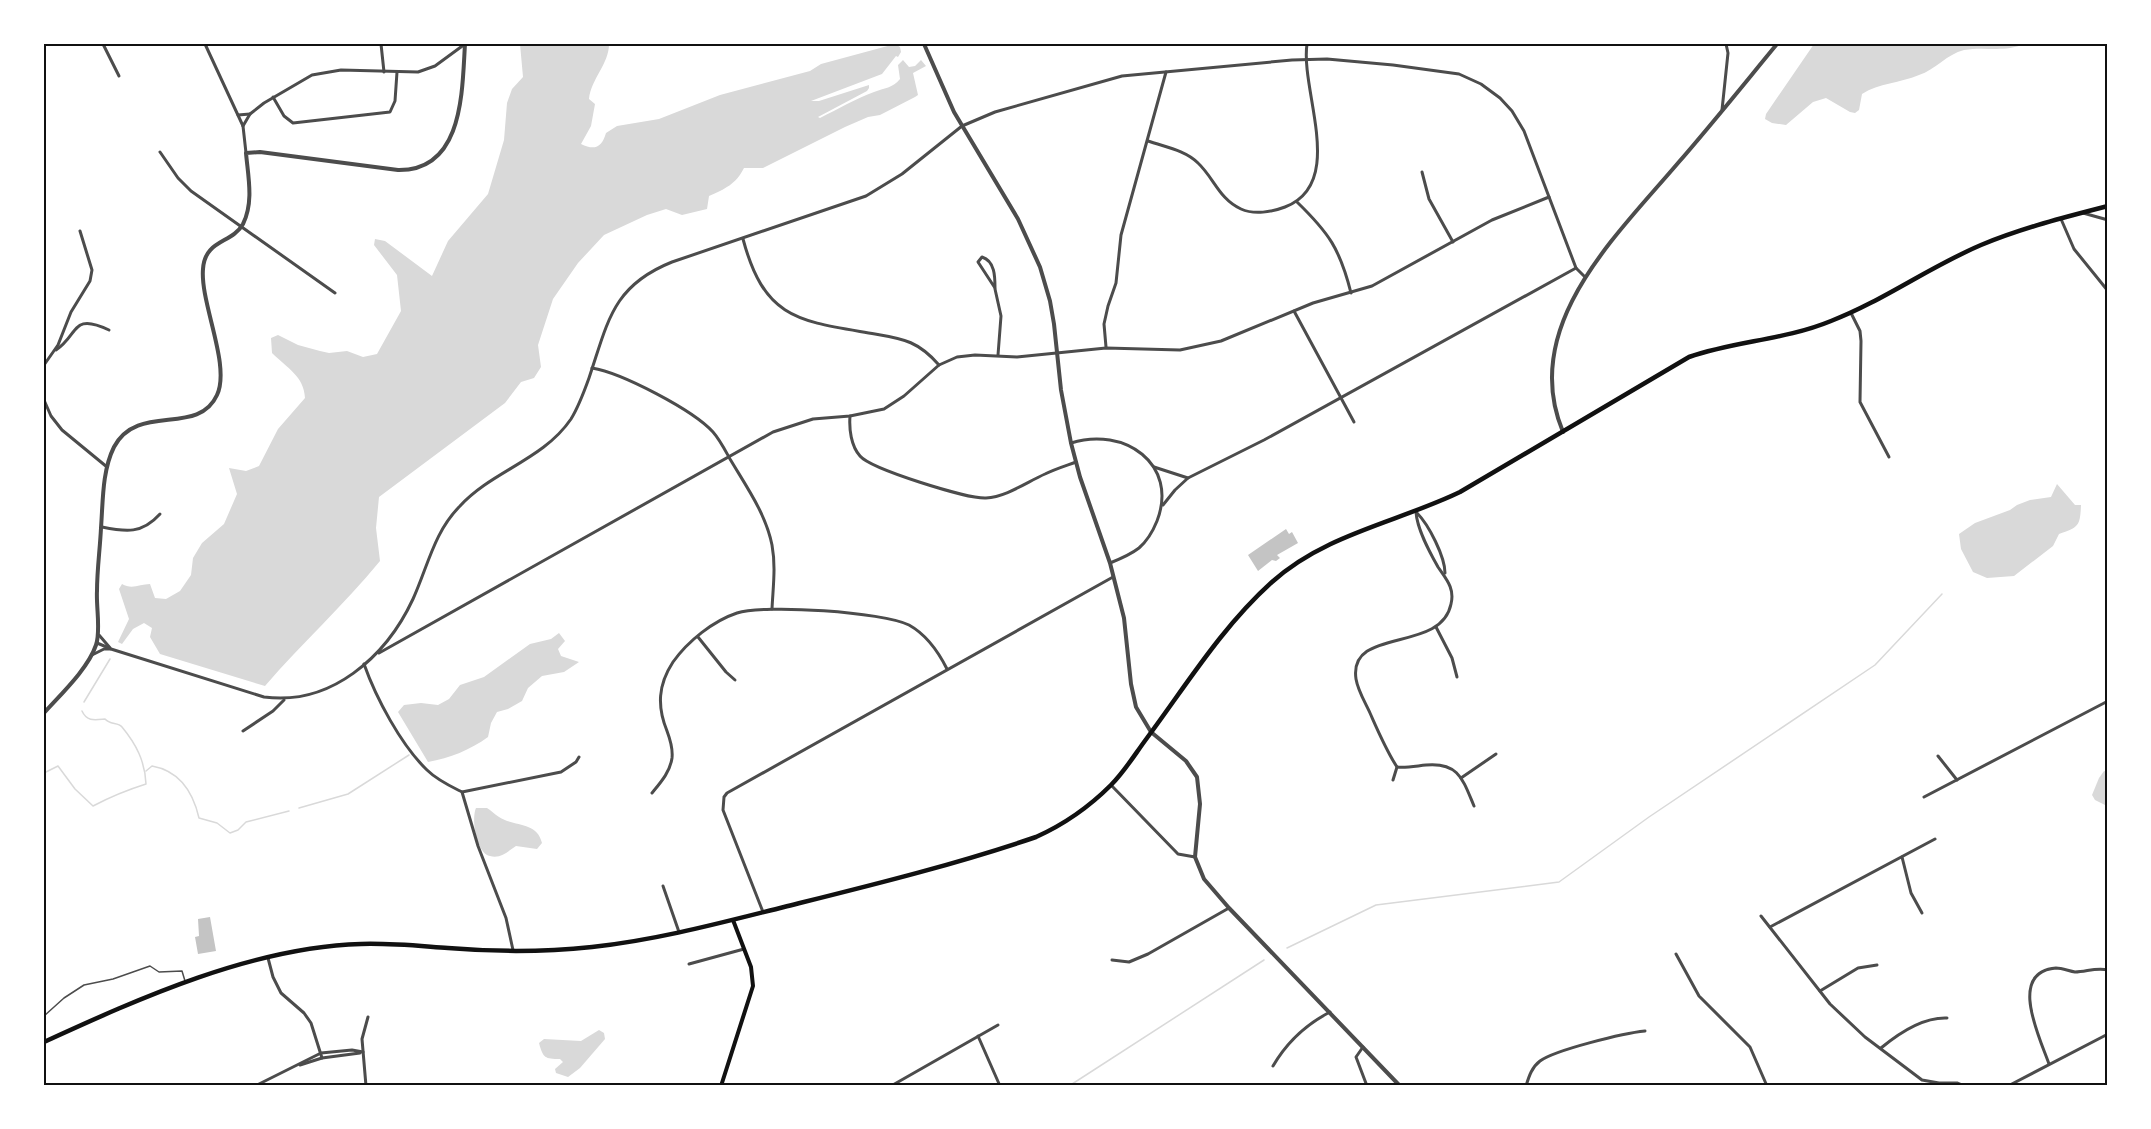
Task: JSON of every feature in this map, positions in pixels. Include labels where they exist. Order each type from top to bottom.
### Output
[{"type":"main road","points":[[44,1042],[185,982],[237,965],[288,953],[359,944],[513,952],[596,947],[733,920],[878,883],[1036,837],[1058,827],[1083,811],[1111,785],[1232,622],[1274,579],[1302,558],[1328,544],[1416,512],[1460,492],[1689,357],[1723,346],[1811,328],[1851,313],[1980,246],[2013,232],[2108,206]]},
{"type":"main road","points":[[721,1086],[753,986],[751,967],[733,920]]},
{"type":"street","points":[[103,44],[119,76]]},
{"type":"street","points":[[44,713],[92,655],[97,643],[97,589],[107,467],[116,444],[132,428],[149,421],[197,415],[207,409],[218,394],[219,364],[202,271],[207,254],[214,245],[242,227],[250,200],[243,126],[205,44]]},
{"type":"street","points":[[381,44],[384,72]]},
{"type":"street","points":[[243,126],[250,114],[306,77],[323,71],[341,70],[418,72],[430,69],[465,44]]},
{"type":"street","points":[[246,153],[260,152],[398,170],[416,169],[427,164],[444,148],[456,128],[465,44]]},
{"type":"street","points":[[924,44],[938,79],[962,126],[1018,219],[1035,256],[1050,301],[1059,354],[1061,390],[1071,444],[1110,563],[1124,618],[1131,684],[1136,707],[1151,732],[1186,761],[1199,784],[1200,804],[1195,857],[1204,879],[1400,1086]]},
{"type":"street","points":[[1148,141],[1192,158],[1201,166],[1221,195],[1240,209],[1251,212],[1274,211],[1297,202],[1314,177],[1319,154],[1306,60],[1307,44]]},
{"type":"street","points":[[1722,111],[1728,53],[1726,44]]},
{"type":"street","points":[[1563,432],[1552,399],[1551,368],[1563,322],[1585,277],[1613,240],[1777,44]]},
{"type":"street","points":[[377,654],[412,601],[436,539],[452,514],[469,497],[540,451],[562,431],[576,411],[610,315],[636,281],[672,262],[843,204],[882,187],[912,167],[962,126],[995,112],[1104,80],[1134,74],[1306,60],[1339,60],[1459,74],[1476,81],[1500,98],[1519,121],[1576,268],[1585,277]]},
{"type":"street","points":[[273,97],[284,116],[293,123],[390,112],[395,101],[396,72]]},
{"type":"street","points":[[1106,348],[1104,324],[1116,283],[1121,234],[1166,72]]},
{"type":"street","points":[[238,115],[250,114]]},
{"type":"street","points":[[160,152],[178,178],[191,191],[335,293]]},
{"type":"street","points":[[1422,172],[1429,199],[1453,242]]},
{"type":"street","points":[[97,643],[264,697],[284,700],[315,693],[332,687],[377,654],[393,647],[454,610],[773,432],[813,419],[850,416],[890,407],[939,365],[957,357],[998,355],[1017,357],[1106,348],[1180,350],[1204,346],[1265,324],[1313,303],[1372,286],[1492,220],[1549,197]]},
{"type":"street","points":[[1297,202],[1317,222],[1335,246],[1351,292]]},
{"type":"street","points":[[2082,213],[2108,220]]},
{"type":"street","points":[[2061,219],[2074,249],[2108,291]]},
{"type":"street","points":[[44,365],[61,340],[72,311],[90,281],[92,270],[80,231]]},
{"type":"street","points":[[743,238],[749,260],[761,287],[788,312],[810,322],[911,342],[927,350],[939,365]]},
{"type":"street","points":[[995,288],[980,268],[978,262],[982,257],[988,259],[992,264],[1001,316],[998,355]]},
{"type":"street","points":[[1110,563],[1131,554],[1145,542],[1155,527],[1163,505],[1188,478],[1232,457],[1576,268]]},
{"type":"street","points":[[1294,311],[1354,422]]},
{"type":"street","points":[[1851,313],[1860,331],[1860,402],[1889,457]]},
{"type":"street","points":[[55,350],[64,343],[72,331],[85,323],[93,323],[109,330]]},
{"type":"street","points":[[592,368],[619,375],[657,395],[703,423],[716,435],[756,505],[768,532],[774,560],[772,609]]},
{"type":"street","points":[[44,400],[51,416],[62,430],[107,467]]},
{"type":"street","points":[[850,416],[854,446],[864,460],[880,468],[960,495],[984,498],[1002,494],[1076,462]]},
{"type":"street","points":[[1071,444],[1095,438],[1119,441],[1140,453],[1154,467],[1160,483],[1163,505]]},
{"type":"street","points":[[1154,467],[1188,478]]},
{"type":"street","points":[[1416,512],[1425,520],[1445,565],[1445,575]]},
{"type":"street","points":[[1393,780],[1397,767],[1360,691],[1356,680],[1356,668],[1361,657],[1370,649],[1421,634],[1436,627],[1446,617],[1451,606],[1452,593],[1417,522],[1416,512]]},
{"type":"street","points":[[102,527],[126,530],[143,528],[160,514]]},
{"type":"street","points":[[763,912],[725,816],[722,804],[724,797],[737,786],[1113,577]]},
{"type":"street","points":[[652,793],[667,774],[672,756],[670,739],[660,710],[661,687],[675,660],[710,626],[737,613],[772,609],[850,613],[892,619],[914,628],[928,640],[947,669]]},
{"type":"street","points":[[1436,627],[1452,658],[1457,677]]},
{"type":"street","points":[[98,633],[111,649]]},
{"type":"street","points":[[699,637],[735,680]]},
{"type":"street","points":[[92,655],[104,649],[111,649]]},
{"type":"street","points":[[364,664],[389,716],[415,756],[436,777],[462,792],[561,772],[576,762],[579,757]]},
{"type":"street","points":[[243,731],[273,711],[284,700]]},
{"type":"street","points":[[1924,797],[2108,701]]},
{"type":"street","points":[[1461,778],[1496,754]]},
{"type":"street","points":[[1938,756],[1957,780]]},
{"type":"street","points":[[1397,767],[1445,765],[1456,770],[1474,806]]},
{"type":"street","points":[[1111,785],[1178,854],[1195,857]]},
{"type":"street","points":[[462,792],[478,846],[506,918],[513,952]]},
{"type":"street","points":[[1770,927],[1935,839]]},
{"type":"street","points":[[1902,857],[1911,893],[1922,913]]},
{"type":"street","points":[[663,886],[679,932]]},
{"type":"street","points":[[1112,960],[1129,962],[1148,954],[1229,908]]},
{"type":"street","points":[[1761,915],[1842,1017],[1922,1080],[1952,1085],[1958,1083],[1964,1086]]},
{"type":"street","points":[[689,964],[744,950]]},
{"type":"street","points":[[1676,954],[1699,996],[1750,1047],[1767,1086]]},
{"type":"street","points":[[268,958],[273,977],[281,993],[304,1013],[311,1023],[322,1058]]},
{"type":"street","points":[[1820,991],[1858,968],[1877,965]]},
{"type":"street","points":[[2049,1064],[2029,1000],[2031,983],[2045,971],[2056,968],[2074,972],[2091,968],[2108,969]]},
{"type":"street","points":[[1273,1066],[1302,1029],[1330,1012]]},
{"type":"street","points":[[366,1086],[363,1033],[368,1017]]},
{"type":"street","points":[[1881,1048],[1895,1036],[1927,1021],[1947,1018]]},
{"type":"street","points":[[891,1086],[998,1025]]},
{"type":"street","points":[[1526,1086],[1534,1067],[1548,1056],[1644,1031]]},
{"type":"street","points":[[2008,1086],[2108,1034]]},
{"type":"street","points":[[978,1036],[1000,1086]]},
{"type":"street","points":[[1363,1047],[1357,1053],[1356,1058],[1367,1086]]},
{"type":"street","points":[[298,1065],[321,1053],[352,1050],[363,1052]]},
{"type":"street","points":[[255,1086],[298,1065],[322,1058],[363,1052]]},
{"type":"street","points":[[658,1086],[668,1086]]},
{"type":"lane","points":[[44,1016],[64,998],[84,985],[113,979],[150,966],[159,972],[182,971],[185,982]]},
{"type":"shaded area","points":[[520,44],[609,44],[606,58],[590,92],[589,99],[595,104],[591,126],[581,144],[590,147],[600,144],[606,133],[617,126],[659,119],[720,95],[810,71],[821,64],[895,44],[900,47],[901,52],[882,74],[811,101],[819,101],[869,85],[867,91],[818,117],[894,84],[900,79],[898,65],[903,60],[909,67],[915,66],[921,60],[926,66],[913,73],[918,95],[915,97],[880,115],[868,117],[845,127],[763,168],[744,168],[730,185],[709,196],[707,209],[682,215],[666,209],[647,215],[604,235],[578,263],[553,299],[538,345],[541,367],[534,378],[521,382],[505,403],[379,497],[376,528],[380,561],[265,686],[160,654],[150,637],[152,628],[144,623],[133,629],[122,644],[118,642],[129,619],[119,589],[122,584],[133,587],[150,584],[155,598],[166,599],[180,591],[191,575],[193,558],[202,543],[224,524],[237,494],[229,468],[246,471],[259,466],[278,429],[305,398],[298,378],[272,353],[271,338],[278,335],[298,345],[329,353],[347,351],[363,357],[377,354],[401,311],[397,275],[374,245],[375,239],[385,241],[432,276],[448,241],[488,194],[504,140],[507,103],[512,89],[523,77]]},
{"type":"shaded area","points":[[1814,44],[2024,44],[2002,49],[1972,49],[1958,52],[1925,73],[1862,94],[1859,110],[1855,113],[1826,98],[1813,102],[1786,125],[1772,123],[1765,119],[1766,114]]},
{"type":"shaded area","points":[[2057,484],[2075,505],[2081,505],[2077,525],[2059,534],[2053,546],[2014,576],[1987,578],[1973,572],[1961,549],[1959,534],[1975,523],[2010,510],[2017,505],[2030,500],[2051,497]]},
{"type":"shaded area","points":[[559,633],[565,641],[558,649],[561,656],[579,662],[564,672],[542,676],[528,688],[522,701],[497,712],[491,723],[488,737],[481,742],[460,753],[428,762],[398,712],[404,705],[421,703],[438,705],[449,699],[460,685],[484,677],[530,644],[551,639]]},
{"type":"shaded area","points":[[2104,771],[2107,772],[2107,806],[2095,800],[2092,795]]},
{"type":"shaded area","points":[[476,808],[487,808],[505,820],[530,828],[539,836],[542,843],[537,849],[516,846],[498,856],[485,854],[476,835],[474,820]]},
{"type":"shaded area","points":[[599,1030],[604,1033],[605,1039],[580,1068],[568,1077],[556,1073],[555,1069],[563,1062],[560,1059],[545,1057],[539,1043],[544,1039],[581,1041]]},
{"type":"building","points":[[1286,529],[1289,534],[1292,532],[1298,543],[1277,555],[1280,558],[1276,561],[1272,560],[1258,571],[1248,555]]},
{"type":"building","points":[[210,917],[216,951],[198,954],[195,937],[199,936],[198,919]]},
{"type":"waterway","points":[[1287,948],[1376,905],[1559,882],[1649,817],[1875,665],[1942,594]]},
{"type":"waterway","points":[[84,702],[110,659]]},
{"type":"waterway","points":[[44,773],[58,766],[75,789],[93,806],[146,784],[139,753],[122,727],[105,719],[89,719],[82,711]]},
{"type":"waterway","points":[[299,808],[348,794],[409,755]]},
{"type":"waterway","points":[[146,771],[152,766],[178,778],[189,791],[199,818],[217,823],[230,833],[238,830],[246,822],[289,811]]},
{"type":"waterway","points":[[1069,1086],[1264,960]]}]
